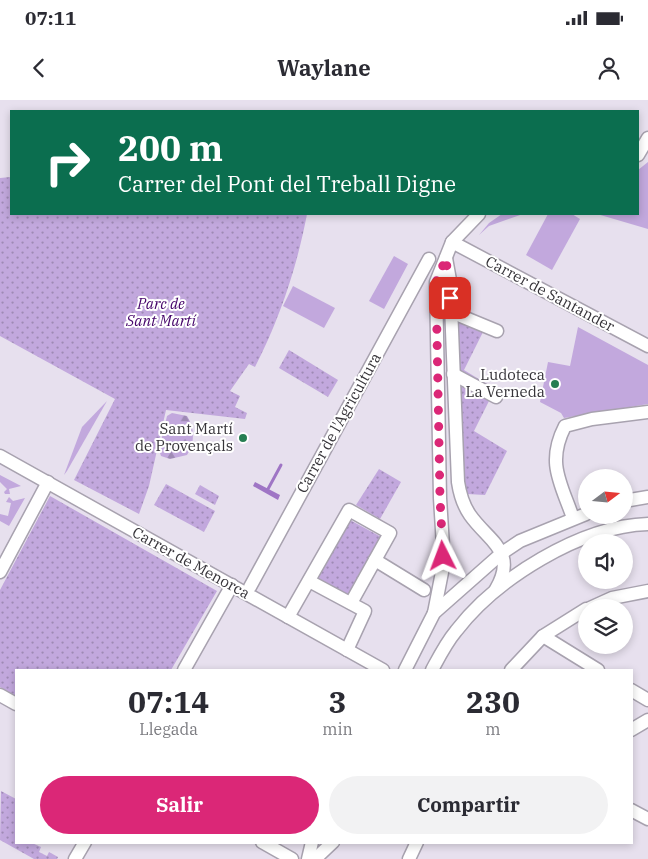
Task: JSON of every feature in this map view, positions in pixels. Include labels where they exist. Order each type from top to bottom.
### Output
[{"type":"street","points":[[639,152],[648,138]]},
{"type":"street","points":[[406,669],[434,613],[444,562],[440,498],[436,282],[452,242],[478,215]]},
{"type":"street","name":"Carrer de Santander","points":[[452,242],[648,346]]},
{"type":"street","points":[[446,258],[450,280],[460,494],[471,517],[502,553],[503,574],[496,589]]},
{"type":"street","name":"Carrer de l'Agricultura","points":[[250,587],[429,259]]},
{"type":"street","points":[[451,312],[497,331]]},
{"type":"street","points":[[453,374],[496,397]]},
{"type":"street","points":[[573,518],[555,468],[560,436],[565,426],[592,419],[648,412]]},
{"type":"street","name":"Carrer de Menorca","points":[[0,456],[381,669]]},
{"type":"street","points":[[0,572],[48,482]]},
{"type":"street","points":[[633,500],[648,497]]},
{"type":"street","points":[[288,617],[349,510],[390,533],[351,603]]},
{"type":"street","points":[[491,538],[509,543],[516,542],[578,516]]},
{"type":"street","points":[[433,669],[455,631],[496,589],[526,568],[580,541],[607,531],[648,524]]},
{"type":"street","points":[[434,613],[516,542]]},
{"type":"street","points":[[375,560],[424,590]]},
{"type":"street","points":[[309,581],[365,611],[347,650]]},
{"type":"street","points":[[185,669],[232,585]]},
{"type":"street","points":[[610,599],[648,592]]},
{"type":"street","points":[[513,669],[543,636],[578,614]]},
{"type":"street","points":[[543,636],[596,669]]},
{"type":"street","points":[[633,691],[648,700]]},
{"type":"street","points":[[0,695],[15,703]]},
{"type":"street","points":[[633,729],[648,720]]},
{"type":"street","points":[[633,811],[648,820]]},
{"type":"street","points":[[75,859],[84,844]]},
{"type":"street","points":[[266,844],[292,859]]},
{"type":"street","points":[[308,859],[312,844]]},
{"type":"street","points":[[315,859],[331,844]]},
{"type":"street","points":[[408,859],[416,844]]},
{"type":"green space","points":[[648,162],[648,229],[600,215],[639,215],[639,169]]},
{"type":"green space","name":"Parc de Sant Martí","points":[[10,177],[10,215],[307,215],[293,273],[272,330],[255,367],[249,364],[230,391],[240,396],[235,407],[247,413],[245,419],[166,410],[149,486],[139,514],[74,480],[115,399],[0,336],[0,178]]},
{"type":"green space","points":[[501,215],[520,215],[489,226],[479,235],[489,223]]},
{"type":"green space","points":[[547,215],[574,215],[580,219],[552,270],[526,255]]},
{"type":"green space","points":[[394,256],[408,264],[384,309],[369,301]]},
{"type":"green space","points":[[293,286],[335,308],[324,328],[283,306]]},
{"type":"green space","points":[[455,314],[484,330],[464,370],[495,389],[474,431],[507,451],[485,495],[467,494],[463,488]]},
{"type":"green space","points":[[578,327],[648,365],[648,404],[564,418],[561,413],[540,402],[548,362],[570,366]]},
{"type":"green space","points":[[289,350],[338,380],[328,397],[279,368]]},
{"type":"green space","points":[[107,401],[67,471],[64,475],[82,427]]},
{"type":"green space","points":[[172,413],[187,416],[192,425],[193,441],[187,455],[170,459],[161,456],[159,450],[167,416]]},
{"type":"green space","points":[[379,469],[401,482],[380,519],[356,505]]},
{"type":"green space","points":[[0,475],[21,486],[9,489],[10,494],[5,494],[4,492],[7,489],[0,482]]},
{"type":"green space","points":[[166,484],[215,511],[204,532],[154,505]]},
{"type":"green space","points":[[200,485],[219,496],[215,505],[195,494]]},
{"type":"green space","points":[[50,496],[217,591],[172,669],[15,669],[15,695],[0,687],[0,590]]},
{"type":"green space","points":[[9,497],[13,501],[25,498],[9,526],[0,521],[0,514],[8,516],[11,503],[6,502]]},
{"type":"green space","points":[[350,520],[383,538],[350,597],[317,579]]},
{"type":"green space","points":[[1,791],[15,798],[15,844],[34,844],[41,847],[39,852],[47,856],[49,852],[58,857],[57,859],[34,859],[0,840]]},
{"type":"shaded area","points":[[255,482],[280,495],[278,500],[253,486]]},
{"type":"waterway","points":[[268,489],[281,465]]},
{"type":"place","name":"Ludoteca La Verneda","points":[[555,384]]},
{"type":"place","name":"Sant Martí de Provençals","points":[[243,438]]},
{"type":"route","points":[[443,556],[440,498],[436,282],[446,258],[450,280],[450,298]]}]
